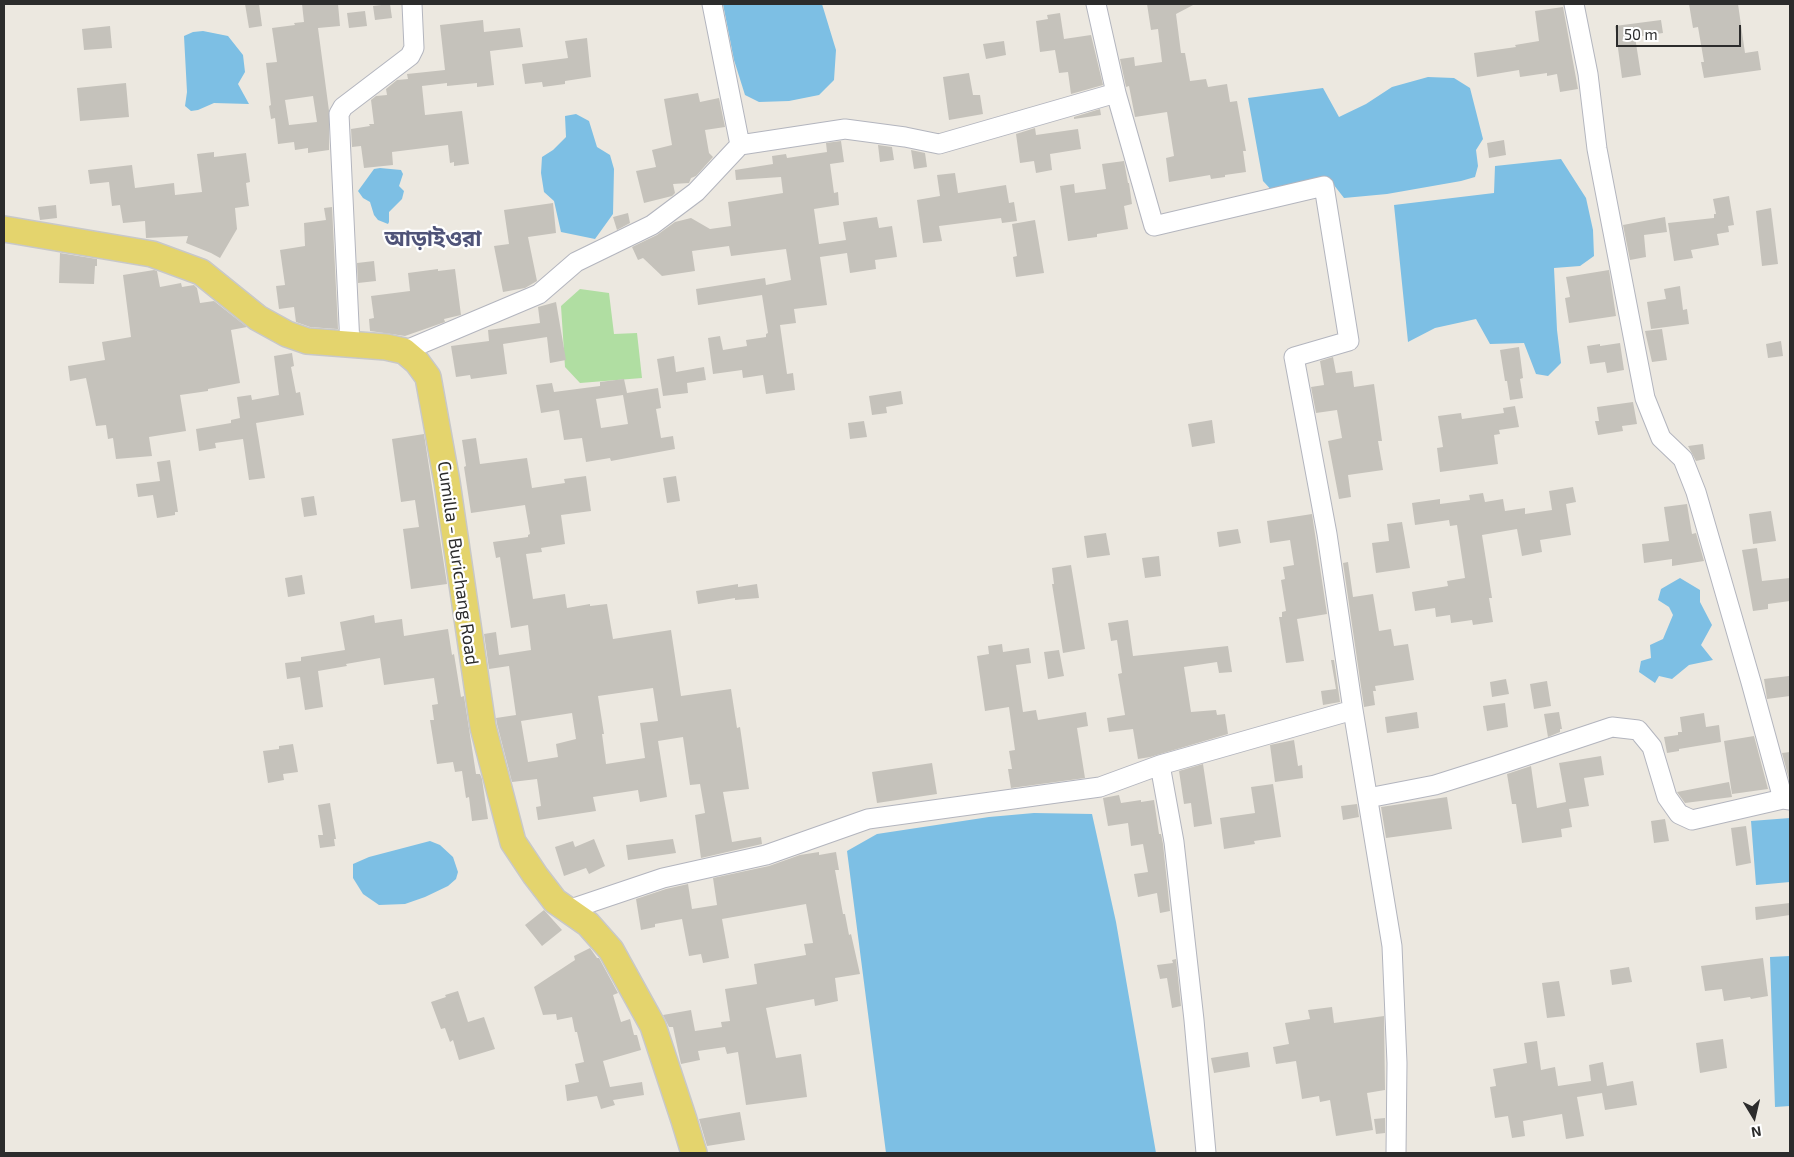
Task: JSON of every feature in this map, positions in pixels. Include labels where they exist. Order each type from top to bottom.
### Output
[{"type":"main road","points":[[4,230],[152,254],[201,272],[258,318],[287,334],[307,342],[350,344],[404,350]]},
{"type":"main road","name":"Cumilla - Burichang Road","points":[[404,350],[417,362],[428,377],[447,482],[483,727],[513,842],[534,875],[555,901],[588,924],[611,950],[653,1026],[694,1153]]},
{"type":"street","points":[[350,344],[339,114],[343,107],[410,56],[414,48],[412,4]]},
{"type":"street","points":[[712,4],[740,146]]},
{"type":"street","points":[[1096,4],[1116,93],[1154,226],[1324,186],[1349,341],[1294,357],[1326,534],[1392,946],[1397,1063],[1396,1153]]},
{"type":"street","points":[[1368,798],[1435,785],[1612,727],[1638,730],[1652,747],[1667,797],[1679,814],[1692,820],[1786,800],[1696,492],[1683,459],[1661,438],[1645,398],[1597,149],[1588,74],[1574,4]]},
{"type":"street","points":[[404,350],[539,294],[576,262],[652,225],[696,192],[740,146],[845,129],[905,136],[939,144],[1116,93]]},
{"type":"street","points":[[568,910],[662,878],[766,856],[868,819],[1100,787],[1160,765],[1353,710]]},
{"type":"street","points":[[1160,765],[1174,842],[1194,1020],[1206,1153]]},
{"type":"green space","points":[[580,289],[609,293],[614,334],[637,333],[642,378],[580,383],[565,367],[561,306]]},
{"type":"water","points":[[723,4],[822,4],[836,50],[834,80],[819,95],[789,101],[759,102],[745,95],[734,60]]},
{"type":"water","points":[[203,31],[228,36],[243,55],[245,72],[238,84],[249,104],[214,103],[191,111],[185,106],[187,92],[184,36],[193,32]]},
{"type":"water","points":[[1428,77],[1454,78],[1470,88],[1483,139],[1476,150],[1478,166],[1475,177],[1387,194],[1344,198],[1330,180],[1276,195],[1263,181],[1248,98],[1323,88],[1339,117],[1366,104],[1392,87]]},
{"type":"water","points":[[576,114],[589,121],[597,147],[610,155],[614,169],[613,214],[595,239],[561,232],[554,201],[544,192],[541,173],[542,157],[553,150],[566,137],[565,116]]},
{"type":"water","points":[[1561,159],[1586,198],[1593,230],[1594,256],[1580,266],[1554,268],[1557,330],[1561,363],[1548,376],[1536,374],[1524,343],[1490,344],[1476,319],[1435,328],[1408,342],[1394,205],[1494,193],[1495,166]]},
{"type":"water","points":[[374,169],[401,170],[403,174],[399,186],[404,191],[402,199],[389,212],[388,224],[378,220],[374,215],[370,202],[363,198],[358,191]]},
{"type":"water","points":[[1680,578],[1700,590],[1700,602],[1712,625],[1701,645],[1713,660],[1689,665],[1672,679],[1659,676],[1655,683],[1639,672],[1641,661],[1651,658],[1650,645],[1663,639],[1673,615],[1669,607],[1658,600],[1661,589]]},
{"type":"water","points":[[1034,813],[1092,814],[1116,922],[1156,1153],[886,1153],[847,851],[877,834],[989,817]]},
{"type":"water","points":[[1790,818],[1790,882],[1756,885],[1751,821]]},
{"type":"water","points":[[430,841],[440,845],[453,857],[458,872],[456,879],[448,886],[405,904],[379,905],[363,894],[353,878],[353,864],[369,857]]},
{"type":"water","points":[[1790,956],[1790,1106],[1775,1107],[1770,957]]},
{"type":"building","points":[[245,4],[259,4],[262,26],[249,28]]},
{"type":"building","points":[[302,4],[338,4],[340,26],[318,28],[329,111],[329,150],[308,153],[308,148],[295,150],[294,142],[278,144],[275,118],[271,119],[269,106],[271,105],[266,63],[277,62],[272,28],[304,22]],"holes":[[[313,96],[317,122],[289,125],[285,100]]]},
{"type":"building","points":[[390,4],[392,18],[375,20],[373,6]]},
{"type":"building","points":[[1147,4],[1195,4],[1176,14],[1181,53],[1185,53],[1190,81],[1206,79],[1208,87],[1227,84],[1230,102],[1237,101],[1246,151],[1243,151],[1246,172],[1211,179],[1210,175],[1169,182],[1166,158],[1174,156],[1167,112],[1135,117],[1129,86],[1126,87],[1120,59],[1134,57],[1135,66],[1162,62],[1158,29],[1151,30]]},
{"type":"building","points":[[1689,4],[1738,4],[1745,53],[1758,51],[1761,70],[1704,78],[1701,62],[1704,62],[1698,27],[1693,28]]},
{"type":"building","points":[[1563,7],[1578,89],[1560,92],[1557,74],[1547,76],[1547,73],[1520,77],[1519,70],[1477,77],[1474,53],[1516,47],[1515,45],[1539,41],[1535,11]]},
{"type":"building","points":[[365,11],[367,26],[349,28],[347,13]]},
{"type":"building","points":[[1060,13],[1064,39],[1091,35],[1103,85],[1071,94],[1068,72],[1059,73],[1055,50],[1040,52],[1036,21],[1048,19],[1047,15]]},
{"type":"building","points":[[483,20],[484,32],[520,28],[523,47],[490,51],[494,85],[477,87],[477,83],[447,86],[447,83],[422,86],[425,115],[462,111],[469,164],[454,166],[454,162],[450,163],[448,145],[392,152],[393,165],[364,168],[361,146],[352,147],[351,129],[374,124],[371,100],[376,96],[387,95],[386,89],[397,80],[408,79],[407,74],[445,70],[440,25]]},
{"type":"building","points":[[1661,20],[1663,33],[1635,37],[1641,75],[1622,78],[1615,26]]},
{"type":"building","points":[[110,26],[112,48],[84,50],[82,29]]},
{"type":"building","points":[[587,38],[591,77],[565,81],[565,84],[543,87],[542,82],[525,84],[522,64],[568,58],[565,41]]},
{"type":"building","points":[[1004,41],[1006,55],[986,59],[983,44]]},
{"type":"building","points":[[969,73],[973,95],[980,95],[983,114],[949,120],[943,77]]},
{"type":"building","points":[[126,83],[129,117],[80,121],[77,88]]},
{"type":"building","points":[[698,93],[700,102],[719,98],[725,127],[705,130],[709,153],[713,157],[696,176],[691,178],[689,183],[673,184],[675,193],[672,196],[644,203],[636,171],[656,167],[652,150],[672,145],[664,99]]},
{"type":"building","points":[[1100,109],[1101,115],[1074,119],[1074,117]]},
{"type":"building","points":[[1035,128],[1036,135],[1078,129],[1081,149],[1050,154],[1052,170],[1036,173],[1034,161],[1020,163],[1016,134]]},
{"type":"building","points":[[1504,140],[1506,155],[1489,158],[1487,143]]},
{"type":"building","points":[[841,141],[844,162],[830,164],[834,193],[838,192],[839,205],[814,209],[819,244],[846,240],[843,222],[877,217],[879,228],[892,226],[897,257],[875,260],[876,269],[850,273],[847,253],[820,257],[827,305],[794,309],[796,323],[780,325],[787,374],[793,373],[795,390],[766,394],[763,375],[743,378],[742,370],[713,374],[708,338],[720,336],[723,350],[747,346],[746,340],[766,337],[768,333],[762,295],[698,305],[696,289],[765,278],[766,285],[791,280],[786,249],[731,256],[729,246],[692,251],[695,271],[662,276],[643,258],[638,260],[632,247],[657,235],[675,222],[691,218],[710,229],[731,226],[728,202],[783,193],[781,177],[736,180],[735,170],[773,164],[772,156],[786,154],[787,158],[827,152],[826,143]]},
{"type":"building","points":[[878,145],[892,147],[894,160],[880,162]]},
{"type":"building","points":[[911,150],[925,153],[927,167],[914,169]]},
{"type":"building","points":[[214,152],[214,157],[246,153],[250,182],[246,183],[249,206],[235,208],[237,229],[220,258],[186,243],[188,236],[146,238],[145,221],[123,223],[120,205],[112,206],[109,182],[90,184],[88,170],[132,165],[135,188],[174,183],[175,195],[202,192],[197,154]]},
{"type":"building","points":[[1124,161],[1132,204],[1124,206],[1128,229],[1097,234],[1097,237],[1068,241],[1060,186],[1074,184],[1075,193],[1106,189],[1102,164]]},
{"type":"building","points":[[955,173],[958,193],[1006,185],[1009,203],[1014,202],[1017,221],[1002,223],[1001,218],[939,226],[942,241],[923,243],[917,200],[940,196],[937,175]]},
{"type":"building","points":[[1729,196],[1734,225],[1728,226],[1729,232],[1717,234],[1719,245],[1691,250],[1693,258],[1674,261],[1668,223],[1714,218],[1714,214],[1716,214],[1713,199]]},
{"type":"building","points":[[553,203],[556,233],[528,237],[537,281],[525,288],[503,292],[494,246],[509,244],[504,210]]},
{"type":"building","points":[[56,205],[57,218],[40,220],[38,207]]},
{"type":"building","points":[[332,207],[338,329],[310,327],[296,322],[294,307],[279,309],[276,286],[285,285],[280,250],[305,246],[304,223],[326,220],[324,208]]},
{"type":"building","points":[[1771,208],[1778,264],[1762,266],[1756,211]]},
{"type":"building","points":[[628,213],[630,223],[617,230],[613,217]]},
{"type":"building","points":[[1665,217],[1667,232],[1644,235],[1646,257],[1630,260],[1623,225]]},
{"type":"building","points":[[1035,220],[1044,273],[1016,277],[1013,257],[1017,256],[1012,224]]},
{"type":"building","points":[[60,253],[97,259],[94,284],[59,283]]},
{"type":"building","points":[[374,261],[376,281],[358,283],[357,263]]},
{"type":"building","points":[[438,269],[438,271],[455,269],[461,315],[444,319],[445,322],[405,336],[370,331],[369,319],[374,318],[371,296],[410,291],[408,273]]},
{"type":"building","points":[[1609,270],[1616,316],[1569,323],[1565,298],[1570,297],[1566,277]]},
{"type":"building","points":[[157,271],[160,287],[181,283],[182,287],[194,285],[197,288],[200,303],[214,301],[247,327],[231,330],[240,383],[208,389],[208,391],[180,395],[186,431],[149,437],[152,456],[116,459],[113,438],[108,439],[106,425],[96,426],[86,378],[70,381],[68,366],[105,360],[102,342],[131,337],[123,275]]},
{"type":"building","points":[[1680,286],[1683,310],[1687,309],[1689,324],[1651,329],[1647,302],[1666,299],[1664,289]]},
{"type":"building","points":[[556,302],[566,360],[550,363],[547,337],[503,344],[507,374],[471,379],[470,375],[456,377],[451,346],[489,341],[488,330],[540,323],[538,307]]},
{"type":"building","points":[[1662,329],[1667,360],[1652,362],[1645,331]]},
{"type":"building","points":[[1781,341],[1783,356],[1768,358],[1766,344]]},
{"type":"building","points":[[1620,343],[1624,370],[1607,373],[1605,362],[1590,364],[1587,346]]},
{"type":"building","points":[[1519,347],[1523,378],[1520,379],[1523,398],[1510,400],[1500,350]]},
{"type":"building","points":[[292,353],[294,366],[291,367],[296,393],[300,392],[304,415],[256,423],[265,478],[249,480],[243,439],[215,443],[216,448],[199,451],[196,429],[231,423],[231,420],[240,418],[237,397],[251,395],[252,400],[279,395],[274,356]]},
{"type":"building","points":[[674,356],[676,372],[704,367],[706,380],[687,383],[688,393],[663,396],[657,359]]},
{"type":"building","points":[[1333,357],[1336,373],[1352,371],[1354,387],[1374,384],[1382,441],[1378,441],[1383,470],[1348,475],[1351,497],[1339,499],[1328,441],[1342,438],[1337,410],[1316,413],[1311,387],[1324,385],[1320,361]]},
{"type":"building","points":[[624,379],[627,393],[658,388],[661,408],[656,409],[661,438],[673,436],[675,449],[611,461],[610,458],[586,462],[582,438],[564,440],[559,410],[541,413],[536,385],[552,383],[554,392],[600,386],[600,382]],"holes":[[[623,395],[628,424],[601,428],[596,399]]]},
{"type":"building","points":[[901,391],[903,404],[886,407],[887,413],[872,415],[869,396]]},
{"type":"building","points":[[1633,402],[1637,424],[1622,426],[1623,431],[1598,435],[1595,421],[1599,421],[1597,407]]},
{"type":"building","points":[[1515,406],[1519,427],[1499,430],[1500,434],[1494,435],[1498,464],[1440,472],[1437,448],[1443,447],[1438,416],[1461,413],[1462,419],[1504,413],[1503,408]]},
{"type":"building","points":[[1212,420],[1215,443],[1192,447],[1188,424]]},
{"type":"building","points":[[864,421],[867,437],[850,439],[848,423]]},
{"type":"building","points":[[424,434],[447,584],[411,589],[403,529],[419,527],[415,500],[401,502],[392,439]]},
{"type":"building","points":[[476,438],[480,464],[527,458],[532,488],[565,483],[564,479],[586,476],[591,511],[561,515],[565,544],[541,548],[542,552],[526,554],[533,599],[565,594],[567,608],[590,604],[590,606],[607,604],[613,639],[671,630],[681,696],[731,689],[737,728],[740,727],[749,789],[723,792],[732,842],[761,837],[762,844],[701,858],[695,815],[705,813],[700,784],[690,785],[683,737],[658,741],[667,797],[640,802],[638,790],[593,797],[596,811],[538,820],[536,807],[541,806],[537,779],[512,782],[497,724],[496,718],[516,715],[509,666],[489,669],[484,634],[496,632],[499,655],[531,650],[528,625],[511,628],[500,557],[496,558],[493,542],[528,537],[530,534],[525,505],[471,513],[462,440]],"holes":[[[653,688],[658,721],[640,723],[645,758],[606,764],[602,734],[604,734],[598,696]],[[572,713],[576,739],[556,744],[558,757],[528,762],[521,721]]]},
{"type":"building","points":[[1703,444],[1705,459],[1696,461],[1688,446]]},
{"type":"building","points":[[170,460],[178,512],[175,512],[175,515],[157,518],[153,495],[138,497],[136,484],[160,481],[157,462]]},
{"type":"building","points":[[676,476],[680,501],[667,503],[663,478]]},
{"type":"building","points":[[1573,487],[1576,502],[1566,504],[1571,535],[1540,540],[1542,552],[1522,556],[1517,529],[1482,535],[1492,598],[1489,598],[1493,622],[1473,625],[1472,620],[1451,623],[1450,615],[1436,617],[1435,608],[1415,611],[1412,592],[1448,586],[1447,581],[1465,578],[1457,525],[1450,526],[1449,520],[1415,525],[1412,503],[1440,499],[1440,504],[1470,500],[1469,495],[1483,493],[1485,502],[1503,499],[1505,511],[1525,508],[1525,514],[1552,510],[1549,491]]},
{"type":"building","points":[[314,496],[317,515],[304,517],[301,498]]},
{"type":"building","points":[[1687,504],[1692,534],[1696,533],[1704,561],[1672,566],[1672,559],[1644,563],[1642,544],[1669,541],[1664,507]]},
{"type":"building","points":[[1771,511],[1776,541],[1753,544],[1749,514]]},
{"type":"building","points":[[1312,514],[1327,614],[1297,619],[1304,661],[1286,663],[1279,617],[1282,617],[1282,612],[1286,611],[1281,580],[1285,579],[1283,567],[1294,565],[1290,540],[1270,543],[1267,521]]},
{"type":"building","points":[[1402,522],[1410,568],[1376,573],[1372,543],[1389,541],[1387,524]]},
{"type":"building","points":[[1238,529],[1241,543],[1219,547],[1217,532]]},
{"type":"building","points":[[1106,533],[1110,555],[1087,558],[1084,536]]},
{"type":"building","points":[[1757,548],[1762,581],[1790,578],[1790,601],[1768,604],[1768,609],[1753,611],[1742,550]]},
{"type":"building","points":[[1159,556],[1161,576],[1145,578],[1142,558]]},
{"type":"building","points":[[1348,562],[1353,597],[1373,594],[1379,631],[1391,629],[1394,646],[1408,644],[1414,680],[1375,686],[1376,691],[1373,691],[1375,705],[1364,707],[1343,563]]},
{"type":"building","points":[[1071,565],[1085,649],[1063,653],[1052,584],[1054,584],[1052,568]]},
{"type":"building","points":[[302,575],[305,594],[288,597],[285,578]]},
{"type":"building","points":[[738,584],[738,587],[757,584],[759,598],[735,600],[735,598],[698,604],[696,591]]},
{"type":"building","points":[[374,615],[375,623],[402,619],[404,636],[448,629],[461,697],[464,696],[476,774],[480,774],[482,779],[488,819],[472,821],[469,797],[466,798],[462,771],[455,772],[453,762],[437,764],[430,720],[434,720],[432,705],[438,704],[434,678],[384,685],[380,658],[346,664],[347,666],[318,671],[323,707],[305,710],[300,677],[287,679],[285,663],[301,661],[301,657],[345,650],[340,622]]},
{"type":"building","points":[[1128,620],[1133,656],[1228,646],[1232,672],[1219,673],[1217,662],[1184,667],[1191,712],[1216,710],[1217,715],[1225,714],[1228,734],[1138,759],[1133,729],[1109,732],[1107,718],[1125,715],[1118,674],[1122,673],[1117,640],[1111,641],[1108,623]]},
{"type":"building","points":[[1002,644],[1003,652],[1029,648],[1031,663],[1016,665],[1023,712],[1036,710],[1038,720],[1086,712],[1088,726],[1077,728],[1085,778],[1011,788],[1008,769],[1012,769],[1009,751],[1015,750],[1009,707],[985,711],[977,656],[989,654],[988,646]]},
{"type":"building","points":[[1059,650],[1064,676],[1048,679],[1044,652]]},
{"type":"building","points":[[1331,660],[1334,660],[1340,702],[1323,705],[1321,691],[1336,689]]},
{"type":"building","points":[[1789,676],[1790,696],[1767,699],[1764,679]]},
{"type":"building","points":[[1506,679],[1509,694],[1492,697],[1490,682]]},
{"type":"building","points":[[1547,681],[1551,706],[1534,709],[1530,684]]},
{"type":"building","points":[[1505,703],[1508,727],[1487,731],[1483,706]]},
{"type":"building","points":[[1417,712],[1419,728],[1387,733],[1385,717]]},
{"type":"building","points":[[1559,712],[1562,729],[1560,729],[1560,732],[1548,737],[1544,714]]},
{"type":"building","points":[[1704,713],[1706,727],[1719,725],[1721,742],[1679,749],[1679,751],[1667,753],[1664,737],[1678,735],[1678,732],[1682,732],[1680,717]]},
{"type":"building","points":[[1754,736],[1768,789],[1732,794],[1724,741]]},
{"type":"building","points":[[1294,740],[1298,766],[1302,765],[1303,778],[1275,782],[1270,745]]},
{"type":"building","points":[[293,744],[298,772],[283,774],[284,780],[268,783],[263,751],[279,749],[279,746]]},
{"type":"building","points":[[1790,752],[1790,783],[1782,753]]},
{"type":"building","points":[[1601,756],[1604,775],[1584,778],[1589,806],[1569,809],[1572,827],[1561,829],[1562,837],[1522,843],[1516,804],[1512,804],[1507,774],[1531,766],[1537,808],[1566,802],[1559,763]]},
{"type":"building","points":[[932,763],[937,794],[877,803],[872,772]]},
{"type":"building","points":[[1203,764],[1212,824],[1194,827],[1191,803],[1184,804],[1179,771]]},
{"type":"building","points":[[1729,782],[1732,797],[1685,803],[1677,792]]},
{"type":"building","points":[[1273,784],[1281,837],[1254,841],[1255,844],[1224,849],[1220,818],[1255,813],[1251,787]]},
{"type":"building","points":[[1119,795],[1121,803],[1154,800],[1159,834],[1161,834],[1163,844],[1170,911],[1160,913],[1157,893],[1138,897],[1134,874],[1148,872],[1143,844],[1131,846],[1128,823],[1108,826],[1103,798]]},
{"type":"building","points":[[1447,797],[1452,829],[1386,838],[1381,807]]},
{"type":"building","points":[[330,803],[336,839],[334,839],[335,846],[320,848],[318,835],[323,835],[318,805]]},
{"type":"building","points":[[1357,804],[1359,817],[1343,820],[1341,806]]},
{"type":"building","points":[[1665,819],[1669,841],[1654,843],[1651,821]]},
{"type":"building","points":[[1746,826],[1751,863],[1736,866],[1731,828]]},
{"type":"building","points":[[594,839],[605,866],[589,874],[586,868],[564,876],[555,847],[573,841],[575,847]]},
{"type":"building","points":[[673,839],[676,853],[628,860],[626,845]]},
{"type":"building","points":[[819,852],[819,855],[836,852],[839,870],[835,870],[843,914],[845,914],[849,935],[851,934],[860,974],[835,978],[838,1001],[815,1006],[814,999],[766,1008],[776,1058],[801,1054],[807,1097],[746,1105],[738,1052],[727,1054],[725,1047],[698,1051],[700,1060],[681,1064],[673,1027],[669,1027],[663,1015],[691,1010],[695,1031],[722,1027],[721,1022],[730,1021],[725,989],[757,984],[754,964],[806,955],[804,944],[813,943],[806,904],[722,919],[729,958],[703,963],[701,954],[689,956],[682,919],[655,924],[655,927],[641,930],[636,899],[688,884],[692,909],[717,905],[713,878],[769,866],[800,855]]},
{"type":"building","points":[[1790,903],[1790,915],[1756,920],[1755,907]]},
{"type":"building","points":[[544,910],[562,930],[542,946],[525,925]]},
{"type":"building","points":[[590,948],[599,958],[618,993],[613,995],[621,1022],[630,1019],[634,1035],[637,1035],[641,1050],[603,1061],[610,1087],[642,1082],[644,1095],[613,1100],[615,1105],[601,1109],[597,1096],[567,1101],[565,1085],[579,1082],[575,1064],[584,1062],[577,1032],[575,1032],[572,1017],[557,1020],[556,1014],[543,1015],[534,987],[575,960],[574,956]]},
{"type":"building","points":[[1763,958],[1768,996],[1724,1001],[1722,989],[1705,991],[1701,966]]},
{"type":"building","points":[[1176,959],[1181,1006],[1172,1008],[1167,978],[1160,979],[1157,965],[1173,963],[1172,960]]},
{"type":"building","points":[[1629,967],[1632,982],[1612,985],[1610,970]]},
{"type":"building","points":[[1559,981],[1565,1016],[1547,1018],[1542,983]]},
{"type":"building","points":[[458,991],[468,1022],[484,1017],[495,1049],[459,1060],[453,1040],[450,1042],[445,1028],[441,1029],[431,1002]]},
{"type":"building","points":[[1332,1007],[1334,1023],[1384,1016],[1385,1090],[1367,1093],[1373,1130],[1336,1136],[1330,1100],[1320,1102],[1319,1096],[1302,1099],[1296,1061],[1276,1064],[1273,1047],[1289,1044],[1285,1023],[1310,1019],[1308,1010]]},
{"type":"building","points":[[1723,1039],[1727,1068],[1700,1073],[1696,1043]]},
{"type":"building","points":[[1537,1041],[1541,1070],[1555,1067],[1558,1086],[1591,1081],[1589,1065],[1603,1062],[1607,1086],[1633,1081],[1637,1105],[1605,1110],[1602,1093],[1577,1097],[1584,1136],[1566,1139],[1562,1114],[1523,1121],[1525,1136],[1512,1138],[1508,1116],[1495,1118],[1490,1087],[1496,1086],[1493,1069],[1527,1063],[1524,1043]]},
{"type":"building","points":[[1248,1052],[1250,1067],[1214,1073],[1211,1058]]},
{"type":"building","points":[[740,1112],[745,1140],[707,1146],[699,1119]]},
{"type":"building","points":[[1385,1118],[1385,1133],[1376,1134],[1374,1119]]},
{"type":"district","name":"আড়াইওরা","points":[[433,239]]}]
